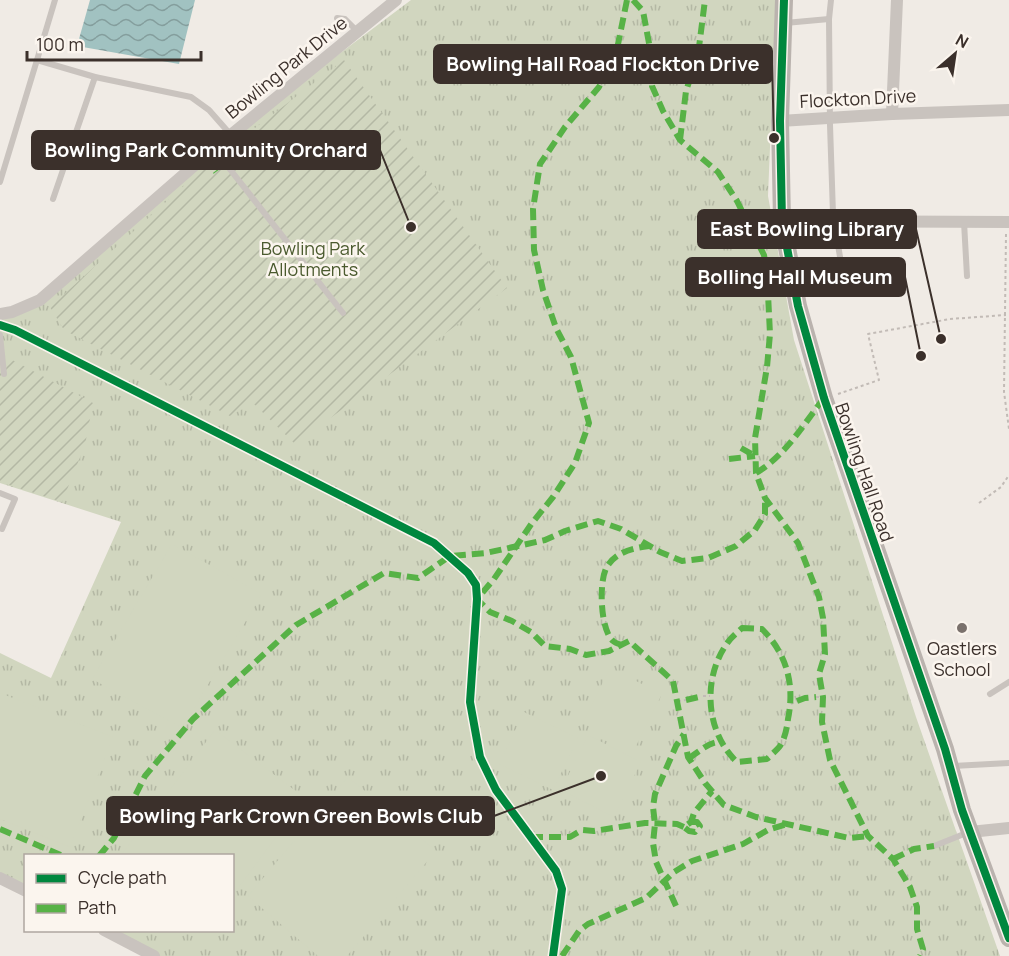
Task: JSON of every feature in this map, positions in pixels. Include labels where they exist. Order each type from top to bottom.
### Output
[{"type":"street","name":"Bowling Hall Road","points":[[784,0],[780,121],[782,221],[798,306],[824,398],[950,766],[970,832],[1009,938]]},
{"type":"street","points":[[892,114],[897,0]]},
{"type":"street","name":"Bowling Park Drive","points":[[0,314],[12,312],[40,300],[214,149],[392,2]]},
{"type":"street","name":"Flockton Drive","points":[[780,121],[1009,110]]},
{"type":"street","points":[[782,221],[1008,222]]},
{"type":"street","points":[[970,832],[1009,828]]},
{"type":"street","points":[[0,878],[24,890]]},
{"type":"street","points":[[108,932],[154,956]]},
{"type":"lane","points":[[0,182],[55,0]]},
{"type":"lane","points":[[831,0],[829,19],[830,117],[834,222],[841,264]]},
{"type":"lane","points":[[337,18],[345,19],[358,32]]},
{"type":"lane","points":[[783,23],[829,19]]},
{"type":"lane","points":[[37,60],[95,77],[190,97],[208,110],[231,135]]},
{"type":"lane","points":[[53,199],[95,77]]},
{"type":"lane","points":[[214,149],[343,313]]},
{"type":"lane","points":[[964,222],[967,276]]},
{"type":"lane","points":[[0,335],[4,374]]},
{"type":"lane","points":[[0,493],[15,499],[2,529]]},
{"type":"lane","points":[[990,693],[1009,682]]},
{"type":"lane","points":[[950,766],[1009,763]]},
{"type":"lane","points":[[934,846],[970,832]]},
{"type":"path","points":[[1008,222],[1004,392],[1009,429]]},
{"type":"path","points":[[824,398],[879,380],[868,334],[950,319],[1006,315]]},
{"type":"path","points":[[979,503],[1001,487],[1009,475]]},
{"type":"path","points":[[703,696],[710,696]]},
{"type":"path","points":[[816,697],[823,697]]},
{"type":"path","points":[[678,701],[687,700]]},
{"type":"path","points":[[791,704],[796,701]]},
{"type":"green space","points":[[411,0],[776,0],[768,196],[794,340],[916,717],[1000,956],[154,956],[106,932],[234,932],[234,854],[24,854],[24,890],[0,878],[0,653],[51,678],[121,522],[0,483],[0,314],[40,300],[231,135]]},
{"type":"green space","name":"Bowling Park Allotments","points":[[344,60],[507,288],[295,444],[253,403],[230,416],[64,330],[50,307],[209,163]]},
{"type":"green space","points":[[3,355],[93,403],[85,445],[62,502],[0,482],[0,356]]},
{"type":"green space","points":[[172,544],[262,594],[182,728],[92,679]]},
{"type":"green space","points":[[610,668],[662,694],[635,748],[583,722]]},
{"type":"green space","points":[[0,693],[113,737],[70,847],[0,819]]},
{"type":"green space","points":[[524,712],[578,738],[553,790],[499,764]]},
{"type":"green space","points":[[215,730],[305,798],[234,894],[234,854],[122,854]]},
{"type":"green space","points":[[588,735],[641,762],[614,817],[561,790]]},
{"type":"green space","points":[[348,777],[436,851],[347,956],[318,956],[248,896]]},
{"type":"water","points":[[90,0],[195,0],[179,64],[77,46]]},
{"type":"marked path","points":[[627,0],[616,54],[599,87],[565,127],[540,164],[533,209],[534,250],[543,290],[556,328],[571,357],[589,423],[575,463],[494,579],[477,599],[490,612],[531,632],[545,646],[570,649],[586,655],[609,651],[629,641],[673,681],[688,757],[705,783],[724,805],[756,817],[849,838],[868,836]]},
{"type":"marked path","points":[[633,0],[643,11],[651,54],[652,86],[663,111],[680,140],[718,172],[737,201],[764,255],[770,334],[755,438],[756,473],[765,498],[798,543],[819,597],[825,654],[819,674],[823,697],[822,722],[830,760],[868,836],[893,859],[910,887],[917,907],[917,929],[923,949],[920,956]]},
{"type":"marked path","points":[[680,140],[686,91],[698,55],[705,0]]},
{"type":"marked path","points":[[204,157],[216,172]]},
{"type":"marked path","points":[[756,473],[767,466],[785,448],[824,398]]},
{"type":"marked path","points":[[741,448],[755,456]]},
{"type":"marked path","points":[[729,459],[755,456]]},
{"type":"marked path","points":[[101,854],[114,838],[145,776],[193,719],[296,625],[384,573],[418,578],[450,556],[486,553],[545,540],[598,521],[621,529],[660,552],[682,561],[708,558],[736,546],[755,530],[765,514],[765,498]]},
{"type":"marked path","points":[[622,645],[613,641],[605,626],[602,604],[605,572],[612,560],[621,553],[649,546]]},
{"type":"marked path","points":[[742,628],[762,629],[778,649],[787,671],[790,706],[780,746],[767,759],[737,762],[719,736],[711,706],[711,690],[718,659],[728,642],[742,628]]},
{"type":"marked path","points":[[686,700],[703,696]]},
{"type":"marked path","points":[[797,701],[816,697]]},
{"type":"marked path","points":[[676,906],[656,862],[653,843],[655,824],[653,807],[655,794],[676,746],[684,734]]},
{"type":"marked path","points":[[689,758],[709,745],[721,742]]},
{"type":"marked path","points":[[691,822],[697,822],[700,826],[695,832],[684,827],[691,822],[694,813],[712,791]]},
{"type":"marked path","points":[[531,837],[570,837],[582,830],[594,831],[645,823],[677,824],[684,827]]},
{"type":"marked path","points":[[562,956],[579,931],[588,924],[646,898],[674,872],[692,861],[743,844],[768,830],[787,824]]},
{"type":"marked path","points":[[0,829],[58,854]]},
{"type":"marked path","points":[[893,859],[914,849],[934,846]]},
{"type":"cycle path","points":[[784,0],[780,121],[782,221],[798,306],[824,398],[945,749],[962,810],[1009,938]]},
{"type":"cycle path","points":[[0,325],[15,330],[434,543],[468,573],[476,585],[477,599],[470,702],[480,757],[496,790],[556,871],[562,889],[553,956]]},
{"type":"place","name":"Bowling Hall Road Flockton Drive","points":[[774,138]]},
{"type":"place","name":"Bowling Park Community Orchard","points":[[411,227]]},
{"type":"place","name":"East Bowling Library","points":[[941,339]]},
{"type":"place","name":"Bolling Hall Museum","points":[[921,356]]},
{"type":"place","name":"Oastlers School","points":[[962,628]]},
{"type":"place","name":"Bowling Park Crown Green Bowls Club","points":[[601,776]]}]
